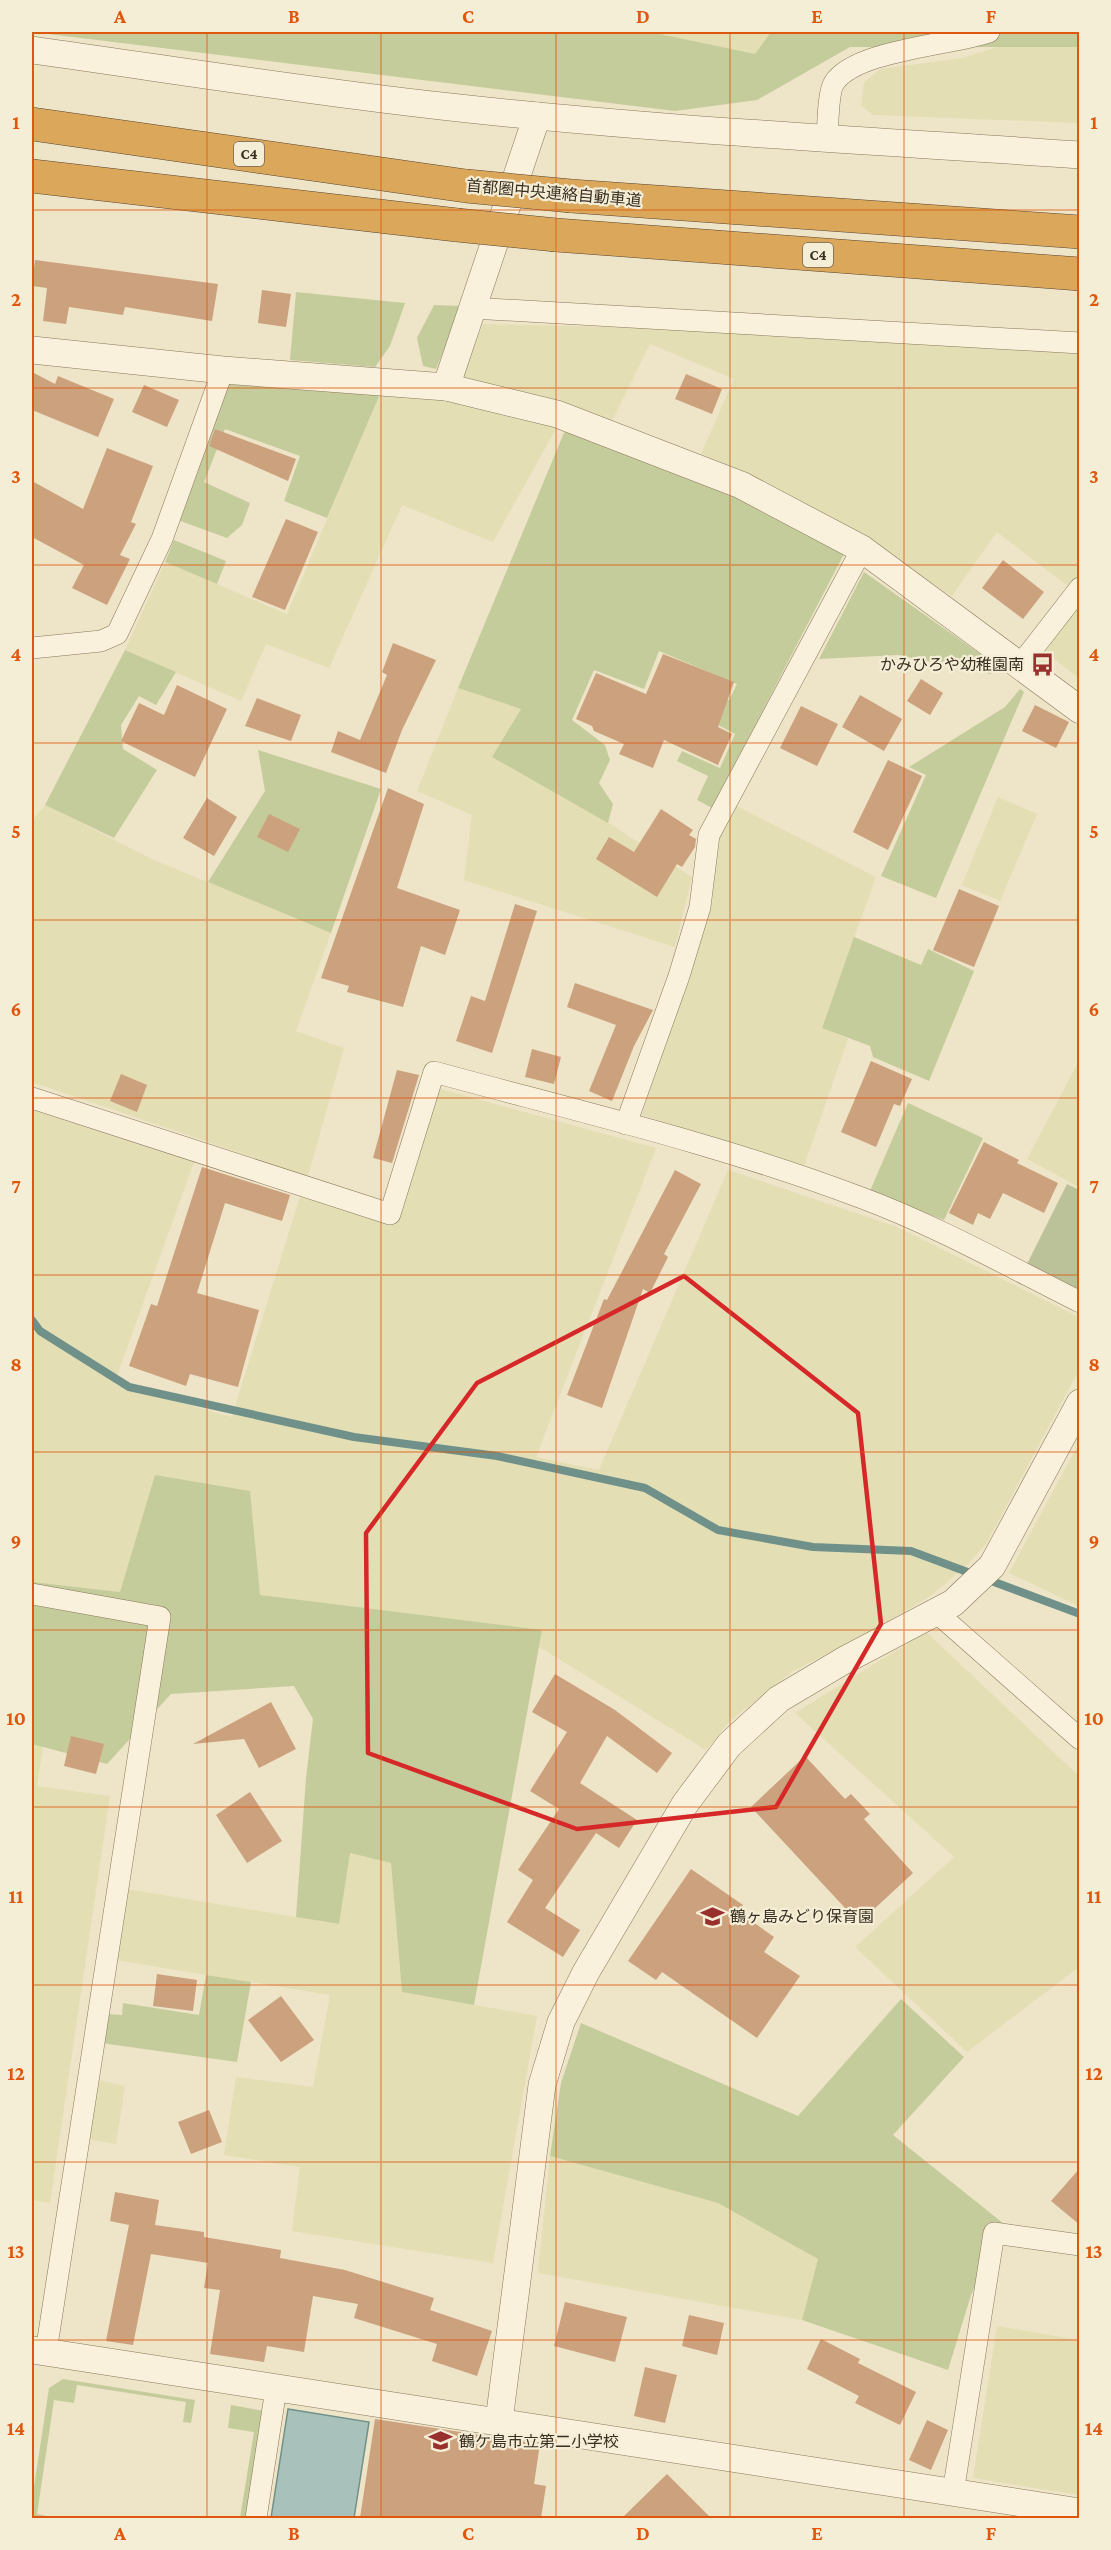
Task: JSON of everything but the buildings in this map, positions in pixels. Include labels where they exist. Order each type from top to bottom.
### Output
[{"type":"highway","name":"首都圏中央連絡自動車道","points":[[32,124],[466,186],[572,196],[1080,232]]},
{"type":"highway","name":"C4","points":[[32,176],[556,235],[1080,274]]},
{"type":"street","points":[[827,138],[832,84],[845,70],[871,58],[972,38],[989,32]]},
{"type":"street","points":[[32,50],[439,106],[537,116],[669,129],[1080,155]]},
{"type":"street","points":[[446,387],[537,116]]},
{"type":"street","points":[[472,309],[1080,343]]},
{"type":"street","points":[[32,350],[223,370],[446,387],[557,414],[741,484],[862,549],[1021,664],[1080,710]]},
{"type":"street","points":[[32,648],[101,641],[117,634],[162,539],[223,370]]},
{"type":"street","points":[[627,1125],[680,976],[700,907],[709,835],[862,549]]},
{"type":"street","points":[[1021,664],[1080,588]]},
{"type":"street","points":[[32,1098],[390,1214],[434,1072],[696,1143],[862,1198],[937,1230],[1080,1302]]},
{"type":"street","points":[[500,2421],[542,2085],[561,2022],[586,1972],[685,1804],[729,1745],[778,1699],[953,1603],[992,1566],[1080,1403]]},
{"type":"street","points":[[32,1594],[160,1617],[36,2355],[500,2421],[1067,2513]]},
{"type":"street","points":[[936,1612],[1080,1739]]},
{"type":"street","points":[[953,2493],[994,2233],[1080,2245]]},
{"type":"street","points":[[256,2518],[276,2389]]},
{"type":"highlighted area","points":[[684,1276],[858,1413],[881,1624],[776,1807],[577,1829],[368,1753],[366,1533],[477,1383]]},
{"type":"shaded area","points":[[598,32],[781,32],[758,64]]},
{"type":"shaded area","points":[[1079,41],[1079,123],[873,115],[861,105],[864,82],[881,69],[962,58],[1007,44]]},
{"type":"shaded area","points":[[483,324],[729,330],[1079,351],[1079,678],[1039,648],[1078,594],[997,532],[952,596],[868,542],[749,474],[701,454],[734,379],[650,344],[612,421],[567,409],[493,542],[402,505],[329,668],[266,644],[241,701],[125,650],[165,562],[287,614],[380,394],[452,400]]},
{"type":"shaded area","points":[[458,688],[521,709],[493,757],[587,809],[692,877],[675,947],[464,880],[472,815],[417,791]]},
{"type":"shaded area","points":[[998,797],[1037,814],[1000,901],[962,885]]},
{"type":"shaded area","points":[[45,805],[154,860],[331,933],[296,1031],[344,1048],[308,1176],[32,1082],[32,821]]},
{"type":"shaded area","points":[[735,805],[876,877],[822,1027],[848,1039],[804,1166],[642,1115],[712,903],[717,841]]},
{"type":"shaded area","points":[[1079,1061],[1079,1187],[1027,1159]]},
{"type":"shaded area","points":[[440,1089],[656,1148],[536,1457],[599,1470],[728,1170],[895,1226],[1079,1317],[1079,1370],[986,1544],[968,1564],[932,1595],[872,1631],[793,1671],[730,1721],[706,1750],[528,1640],[130,1602],[32,1583],[32,1110],[194,1162],[114,1384],[232,1417],[300,1196],[393,1224]]},
{"type":"shaded area","points":[[1079,1443],[1079,1606],[1009,1573]]},
{"type":"shaded area","points":[[926,1632],[1079,1776],[1079,1967],[967,2052],[855,1947],[954,1857],[795,1713]]},
{"type":"shaded area","points":[[32,1744],[43,1746],[37,1786],[110,1796],[50,2203],[32,2200]]},
{"type":"shaded area","points":[[349,1853],[391,1863],[402,1992],[537,2016],[493,2263],[292,2231],[300,2167],[224,2155],[236,2077],[313,2087],[330,1995],[109,1959],[121,1888],[338,1924]]},
{"type":"shaded area","points":[[95,2079],[125,2086],[116,2144],[86,2139]]},
{"type":"shaded area","points":[[550,2156],[718,2203],[818,2259],[802,2320],[538,2273]]},
{"type":"shaded area","points":[[997,2326],[1079,2340],[1079,2495],[973,2478]]},
{"type":"green space","points":[[32,32],[650,32],[755,54],[771,32],[1079,32],[1080,47],[850,47],[757,100],[675,111]]},
{"type":"green space","points":[[296,292],[405,303],[390,346],[375,367],[290,360]]},
{"type":"green space","points":[[434,305],[462,306],[436,369],[423,366],[417,338]]},
{"type":"green space","points":[[226,384],[380,394],[327,518],[284,501],[300,456],[225,429],[204,482],[250,503],[242,525],[227,538],[178,520]]},
{"type":"green space","points":[[566,428],[720,488],[844,554],[712,808],[697,800],[708,776],[677,761],[682,751],[720,768],[735,734],[709,720],[718,699],[729,700],[737,684],[659,651],[644,689],[594,670],[572,720],[605,745],[610,760],[599,783],[613,804],[608,823],[492,757],[521,709],[458,688]]},
{"type":"green space","points":[[174,540],[226,561],[217,584],[165,562]]},
{"type":"green space","points":[[864,572],[993,663],[991,674],[898,655],[819,659]]},
{"type":"green space","points":[[125,650],[176,672],[156,705],[139,696],[121,725],[123,749],[157,770],[114,838],[45,805]]},
{"type":"green space","points":[[1020,689],[1024,692],[936,898],[881,876],[926,775],[909,767],[1005,707]]},
{"type":"green space","points":[[258,750],[381,789],[331,933],[208,882],[265,791]]},
{"type":"green space","points":[[854,937],[921,965],[928,949],[974,971],[929,1081],[873,1057],[870,1046],[822,1028]]},
{"type":"green space","points":[[908,1103],[983,1138],[944,1220],[870,1191]]},
{"type":"green space","points":[[1067,1184],[1079,1190],[1079,1291],[1026,1266]]},
{"type":"green space","points":[[155,1475],[250,1491],[260,1595],[542,1630],[474,2005],[402,1992],[391,1863],[350,1853],[339,1924],[296,1917],[306,1778],[313,1719],[294,1686],[171,1694],[107,1764],[32,1744],[32,1582],[120,1592]]},
{"type":"green space","points":[[206,1975],[251,1982],[237,2062],[101,2043],[106,2014],[122,2015],[123,2003],[199,2015]]},
{"type":"green space","points":[[901,1999],[964,2057],[893,2135],[1004,2224],[971,2295],[948,2370],[802,2320],[818,2259],[718,2203],[550,2156],[561,2083],[581,2023],[798,2116]]},
{"type":"green space","points":[[63,2379],[195,2400],[191,2423],[183,2422],[186,2402],[77,2385],[74,2403],[54,2400],[37,2514],[57,2518],[32,2518],[32,2500],[49,2388]]},
{"type":"green space","points":[[231,2405],[264,2411],[247,2518],[240,2518],[254,2432],[228,2428]]},
{"type":"water","points":[[288,2409],[369,2422],[354,2518],[271,2518]]},
{"type":"waterway","points":[[32,1320],[40,1331],[129,1387],[354,1437],[497,1456],[645,1488],[718,1530],[813,1547],[911,1551],[1080,1614]]},
{"type":"place","name":"かみひろや幼稚園南","points":[[1042,664]]},
{"type":"place","name":"鶴ヶ島みどり保育園","points":[[712,1916]]},
{"type":"place","name":"鶴ケ島市立第二小学校","points":[[441,2441]]}]
